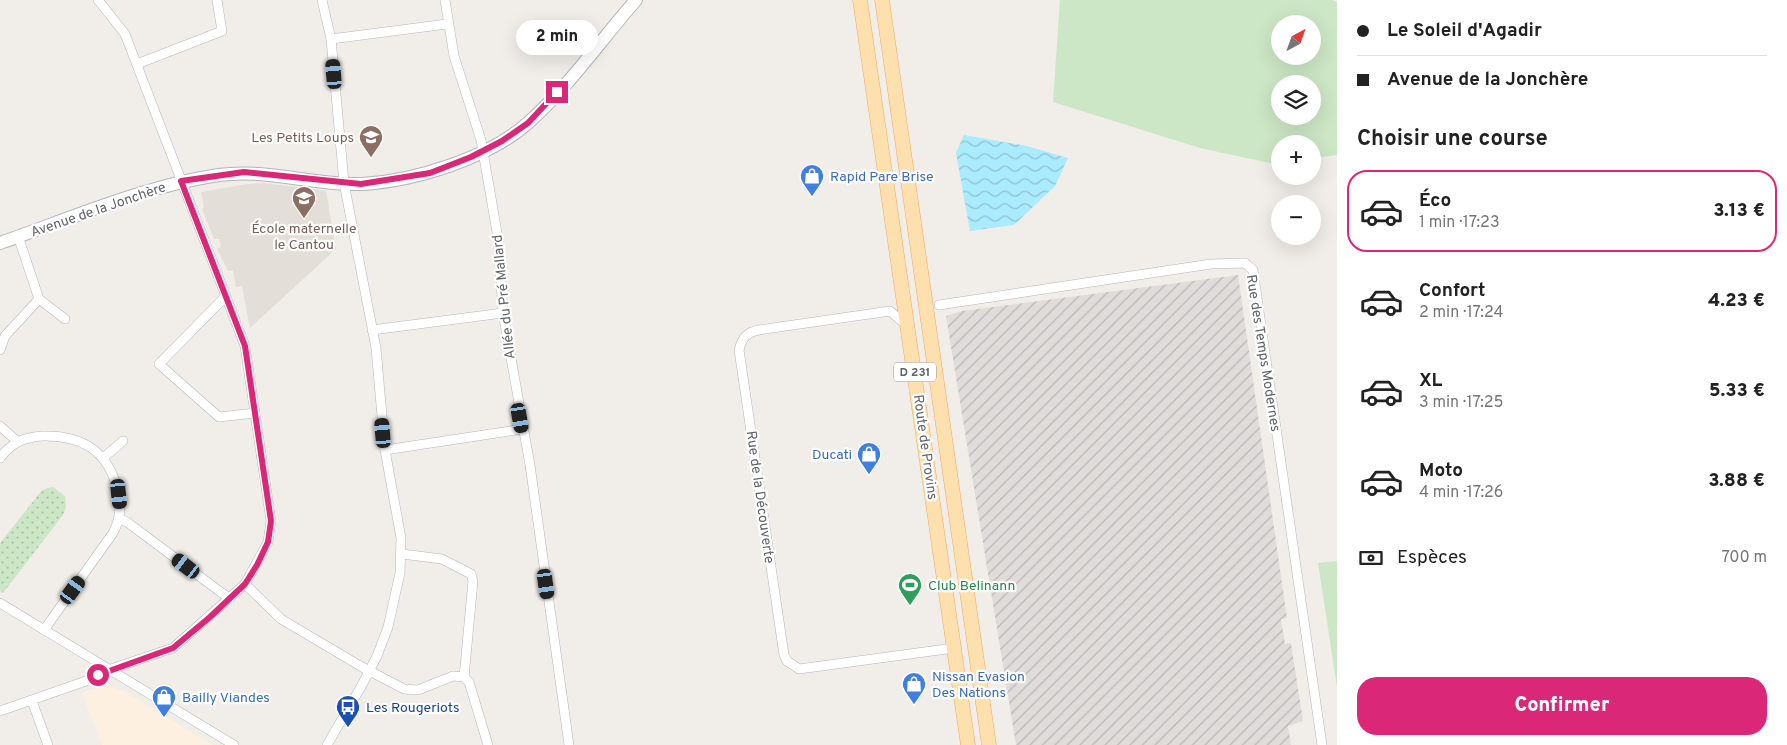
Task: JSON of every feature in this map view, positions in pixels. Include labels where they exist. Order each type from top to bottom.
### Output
[{"type":"main road","name":"Avenue de la Jonchère","points":[[0,242],[181,181],[244,172],[344,183],[379,182],[430,173],[502,141],[528,123],[636,0]]},
{"type":"main road","name":"Route de Provins","points":[[860,0],[904,292],[968,745]]},
{"type":"main road","name":"Route de Provins","points":[[882,0],[989,745]]},
{"type":"street","points":[[0,712],[86,681],[111,669],[173,648],[245,584],[268,542],[271,521],[245,346],[125,34],[98,0]]},
{"type":"street","points":[[137,64],[222,31],[217,0]]},
{"type":"street","points":[[322,0],[331,39],[344,183],[376,348],[385,450],[401,533],[402,554],[396,598],[388,627],[370,670],[327,745]]},
{"type":"street","name":"Allée du Pré Mallard","points":[[445,0],[447,24],[454,56],[466,89],[483,150],[498,238],[503,314],[569,745]]},
{"type":"street","points":[[331,39],[447,24]]},
{"type":"street","points":[[18,236],[39,299],[65,319]]},
{"type":"street","name":"Rue des Temps Modernes","points":[[939,304],[1211,264],[1245,263],[1253,270],[1322,745]]},
{"type":"street","points":[[922,288],[939,304],[928,326]]},
{"type":"street","points":[[904,292],[890,311],[909,328]]},
{"type":"street","points":[[225,297],[159,364],[219,417],[255,413]]},
{"type":"street","points":[[0,350],[4,336],[39,299]]},
{"type":"street","name":"Rue de la Découverte","points":[[890,311],[759,330],[748,334],[741,344],[740,350],[784,656],[793,667],[805,669],[954,648]]},
{"type":"street","points":[[372,330],[503,314]]},
{"type":"street","points":[[0,426],[17,441]]},
{"type":"street","points":[[385,450],[522,429]]},
{"type":"street","points":[[0,458],[17,441],[33,437],[61,436],[81,442],[103,458],[112,473],[119,494],[120,519],[108,543],[44,630]]},
{"type":"street","points":[[103,458],[123,441]]},
{"type":"street","points":[[120,519],[127,522],[230,599]]},
{"type":"street","points":[[402,554],[442,558],[471,574],[473,581],[464,677]]},
{"type":"street","points":[[245,584],[281,619],[404,689],[418,690],[453,676],[464,677],[469,682],[488,745]]},
{"type":"street","points":[[0,603],[234,745]]},
{"type":"street","points":[[32,701],[48,745]]},
{"type":"shaded area","points":[[265,183],[326,191],[336,249],[250,328],[242,286],[236,287],[233,270],[228,271],[217,249],[221,247],[219,239],[214,239],[202,209],[204,208],[201,192],[247,184]]},
{"type":"shaded area","points":[[1238,275],[1287,618],[1281,619],[1285,644],[1291,643],[1303,721],[1288,726],[1291,745],[1016,745],[946,316],[962,311]]},
{"type":"shaded area","points":[[105,685],[124,691],[213,745],[102,745],[82,693]]},
{"type":"green space","points":[[1060,0],[1332,0],[1337,2],[1337,155],[1321,157],[1321,135],[1271,135],[1271,163],[1200,148],[1053,102]]},
{"type":"green space","points":[[53,487],[65,496],[66,507],[63,515],[3,593],[0,591],[0,543],[42,490]]},
{"type":"green space","points":[[1337,561],[1337,687],[1318,563]]},
{"type":"water","points":[[964,135],[1027,146],[1068,158],[1055,186],[1014,225],[970,231],[956,153]]},
{"type":"place","name":"Les Petits Loups","points":[[371,158]]},
{"type":"place","name":"Rapid Pare Brise","points":[[812,197]]},
{"type":"place","name":"École maternelle le Cantou","points":[[304,219]]},
{"type":"place","name":"Ducati","points":[[869,475]]},
{"type":"place","name":"Club Belinann","points":[[910,606]]},
{"type":"place","name":"Nissan Evasion Des Nations","points":[[914,705]]},
{"type":"place","name":"Bailly Viandes","points":[[164,718]]},
{"type":"place","name":"Les Rougeriots","points":[[348,728]]},
{"type":"route","points":[[98,675],[111,669],[158,655],[173,648],[245,584],[260,560],[268,542],[271,521],[245,346],[181,181],[244,172],[361,184],[396,180],[430,173],[471,157],[502,141],[528,123],[557,92]]}]
